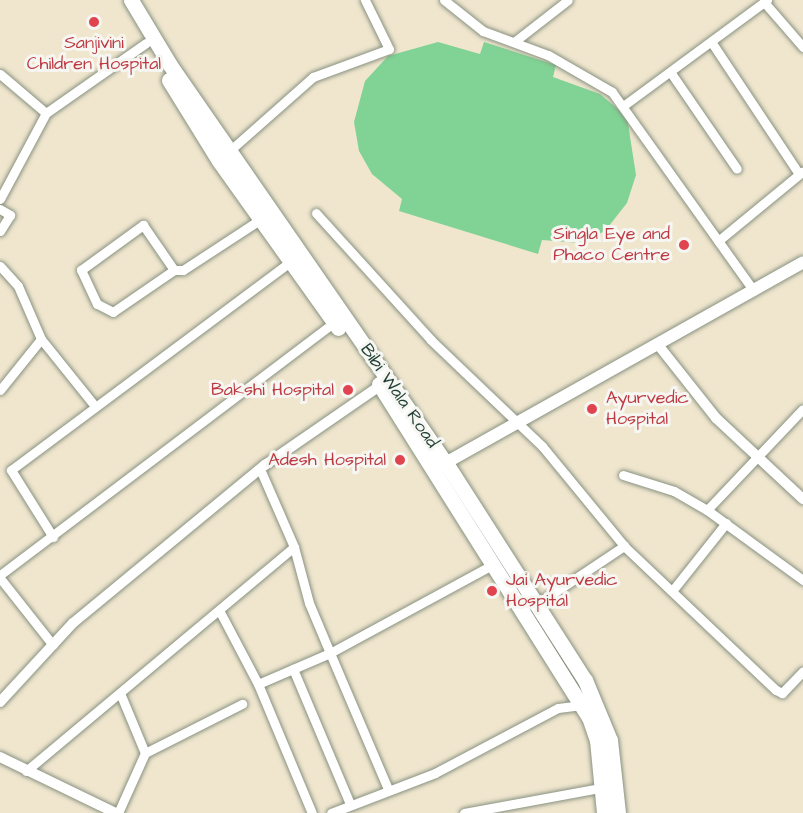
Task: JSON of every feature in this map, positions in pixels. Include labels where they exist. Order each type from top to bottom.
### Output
[{"type":"highway","points":[[119,0],[224,156],[261,219],[334,322],[384,383],[431,471],[582,705],[597,740],[608,787],[604,813]]},
{"type":"highway","name":"Bibi Wala Road","points":[[131,0],[224,156],[384,383],[446,463],[537,604],[601,709],[608,787],[618,813]]},
{"type":"main road","points":[[431,471],[659,346],[803,262]]},
{"type":"street","points":[[224,156],[313,77],[389,49],[365,0]]},
{"type":"street","points":[[444,0],[483,31],[584,72],[623,106],[754,291]]},
{"type":"street","points":[[514,42],[568,0]]},
{"type":"street","points":[[623,106],[712,43],[766,1],[803,47]]},
{"type":"street","points":[[0,200],[46,114],[146,43]]},
{"type":"street","points":[[712,43],[801,172],[718,241]]},
{"type":"street","points":[[671,73],[738,169]]},
{"type":"street","points":[[0,74],[46,114]]},
{"type":"street","points":[[0,209],[10,214],[0,231]]},
{"type":"street","points":[[316,213],[516,424],[542,446],[624,546],[776,690],[782,693],[803,671]]},
{"type":"street","points":[[174,270],[143,225],[81,270],[97,304],[113,312],[174,270],[191,267],[261,219]]},
{"type":"street","points":[[52,537],[11,470],[94,405],[291,261]]},
{"type":"street","points":[[0,266],[18,286],[41,339],[94,405]]},
{"type":"street","points":[[53,645],[0,577],[334,322]]},
{"type":"street","points":[[0,390],[41,339]]},
{"type":"street","points":[[659,346],[716,418],[803,499]]},
{"type":"street","points":[[0,702],[53,645],[260,469],[384,383]]},
{"type":"street","points":[[707,510],[803,409]]},
{"type":"street","points":[[260,469],[294,547],[309,603],[388,789]]},
{"type":"street","points":[[623,475],[707,510],[803,580]]},
{"type":"street","points":[[672,591],[726,523]]},
{"type":"street","points":[[537,604],[624,546]]},
{"type":"street","points":[[26,771],[294,547]]},
{"type":"street","points":[[258,684],[330,653],[492,565]]},
{"type":"street","points":[[219,610],[258,684],[312,813]]},
{"type":"street","points":[[293,669],[350,804]]},
{"type":"street","points":[[120,693],[145,753]]},
{"type":"street","points":[[0,757],[117,813],[145,753],[242,704]]},
{"type":"street","points":[[331,813],[388,789],[435,773],[558,708],[582,705]]},
{"type":"street","points":[[464,813],[608,787]]},
{"type":"green space","points":[[438,42],[480,54],[484,42],[556,65],[553,77],[600,94],[627,117],[636,175],[627,203],[605,231],[581,243],[542,240],[538,254],[399,211],[402,199],[372,174],[359,151],[354,122],[365,81],[388,56]]},
{"type":"place","name":"Sanjivini Children Hospital","points":[[94,22]]},
{"type":"place","name":"Singla Eye and Phaco Centre","points":[[684,245]]},
{"type":"place","name":"Bakshi Hospital","points":[[348,390]]},
{"type":"place","name":"Ayurvedic Hospital","points":[[592,409]]},
{"type":"place","name":"Adesh Hospital","points":[[400,460]]},
{"type":"place","name":"Jai Ayurvedic Hospital","points":[[492,591]]}]
